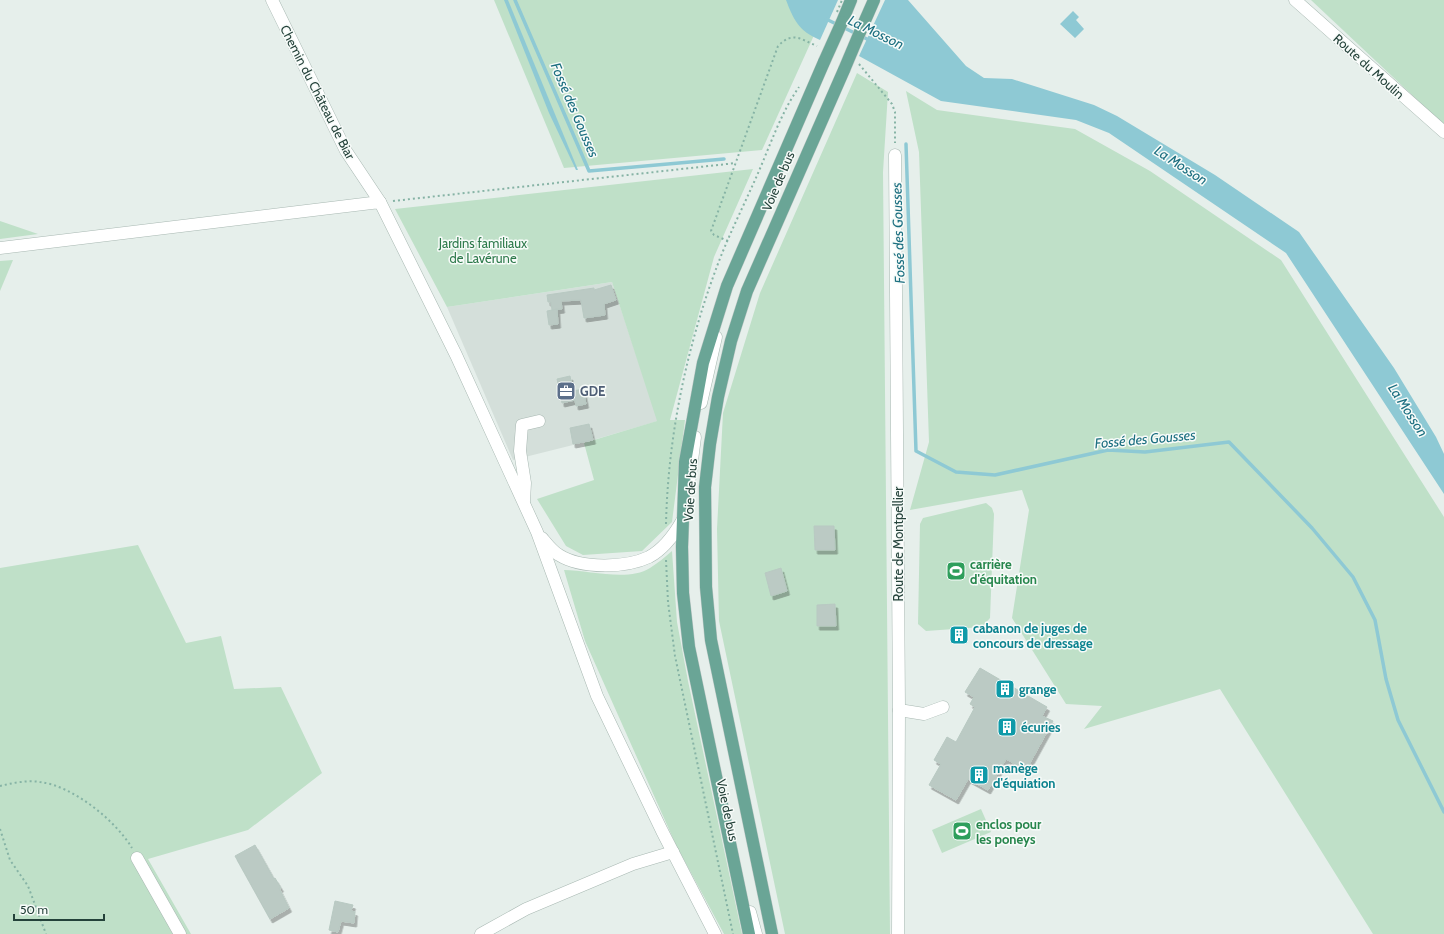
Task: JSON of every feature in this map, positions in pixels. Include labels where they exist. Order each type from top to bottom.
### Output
[{"type":"main road","points":[[749,934],[689,647],[683,593],[682,521],[685,462],[691,421],[711,332],[735,265],[826,63],[851,0]]},
{"type":"main road","points":[[772,934],[711,640],[706,587],[705,487],[718,397],[731,341],[747,292],[874,0]]},
{"type":"street","name":"Chemin du Château de Biar","points":[[272,0],[346,151],[380,202],[456,355],[537,532]]},
{"type":"street","points":[[846,24],[857,0]]},
{"type":"street","name":"Route du Moulin","points":[[1295,0],[1444,132]]},
{"type":"street","name":"Voie de bus","points":[[756,934],[706,709],[693,634],[688,584],[688,513],[690,478],[699,411],[724,312],[745,257],[826,63]]},
{"type":"street","name":"Route de Montpellier","points":[[895,155],[899,710],[898,934]]},
{"type":"street","points":[[0,248],[380,202]]},
{"type":"street","points":[[524,504],[525,483],[520,451],[522,425],[539,421]]},
{"type":"street","points":[[537,532],[549,547],[559,555],[573,561],[599,565],[626,564],[649,557],[662,548],[675,533],[682,521]]},
{"type":"street","points":[[537,532],[598,696],[673,852],[715,934]]},
{"type":"street","points":[[554,577],[559,555]]},
{"type":"street","points":[[899,710],[924,714],[943,707]]},
{"type":"street","points":[[480,934],[526,910],[618,870],[673,852]]},
{"type":"street","points":[[137,858],[180,934]]},
{"type":"path","points":[[728,242],[714,235],[711,231],[778,46],[790,37],[796,37],[817,46]]},
{"type":"path","points":[[855,61],[872,77],[894,107],[895,155]]},
{"type":"path","points":[[704,306],[716,268],[787,107],[800,85]]},
{"type":"path","points":[[380,202],[735,163]]},
{"type":"path","points":[[0,786],[40,782],[64,789],[102,814],[124,835],[137,858]]},
{"type":"path","points":[[0,829],[10,860],[28,886],[46,934]]},
{"type":"shaded area","points":[[612,282],[658,421],[593,440],[513,460],[447,307]]},
{"type":"green space","points":[[494,0],[830,0],[762,150],[564,168]]},
{"type":"green space","points":[[1311,0],[1444,0],[1444,125]]},
{"type":"green space","points":[[857,73],[888,92],[883,172],[890,934],[785,934],[719,621],[717,529],[723,413],[760,293]]},
{"type":"green space","points":[[906,91],[937,110],[1075,129],[1150,171],[1281,260],[1444,517],[1444,934],[1373,934],[1220,689],[1084,729],[1102,706],[1066,704],[1012,618],[1029,510],[1022,490],[910,510],[929,442],[919,152]]},
{"type":"green space","name":"Jardins familiaux de Lavérune","points":[[753,169],[714,257],[670,420],[685,420],[672,522],[642,551],[583,555],[566,546],[537,499],[594,480],[584,443],[657,421],[612,282],[447,307],[395,209]]},
{"type":"green space","points":[[0,221],[38,234],[0,239]]},
{"type":"green space","points":[[13,260],[0,291],[0,261]]},
{"type":"green space","name":"carrière d'équitation","points":[[986,503],[992,508],[994,514],[990,618],[982,627],[926,631],[918,624],[920,524],[923,518]]},
{"type":"green space","points":[[138,545],[186,643],[221,636],[234,689],[281,687],[322,773],[248,830],[148,859],[191,934],[0,934],[0,568]]},
{"type":"green space","points":[[672,551],[677,622],[688,681],[742,934],[724,934],[676,845],[585,641],[564,570],[620,575],[631,574],[650,568]]},
{"type":"green space","name":"enclos pour les poneys","points":[[981,809],[991,832],[942,853],[932,830]]},
{"type":"water","points":[[504,0],[508,0],[578,170],[576,170],[549,113]]},
{"type":"water","points":[[786,0],[838,0],[820,40],[802,29],[795,20]]},
{"type":"water","points":[[885,0],[908,0],[966,66],[984,78],[1012,79],[1094,105],[1117,116],[1215,175],[1299,232],[1394,368],[1436,437],[1444,454],[1444,494],[1286,253],[1109,133],[1076,120],[941,101],[859,56]]},
{"type":"water","points":[[1073,11],[1079,17],[1076,20],[1084,29],[1075,38],[1060,24]]},
{"type":"building","points":[[611,285],[616,300],[604,304],[605,315],[584,318],[581,300],[561,301],[562,309],[552,310],[551,302],[548,302],[547,295],[594,288],[594,290]]},
{"type":"building","points":[[557,309],[558,324],[549,325],[547,311]]},
{"type":"building","points":[[570,376],[573,391],[583,389],[586,404],[576,406],[575,400],[562,403],[557,379]]},
{"type":"building","points":[[589,424],[593,440],[573,444],[570,428]]},
{"type":"building","points":[[814,526],[834,526],[835,550],[815,550]]},
{"type":"building","points":[[781,568],[787,591],[771,596],[765,573]]},
{"type":"building","points":[[835,604],[836,626],[817,626],[817,605]]},
{"type":"building","points":[[980,668],[1047,707],[1042,716],[1053,721],[1026,770],[1006,759],[988,790],[968,779],[956,800],[929,785],[941,764],[934,760],[947,737],[956,742],[975,707],[970,704],[974,697],[965,692]]},
{"type":"building","points":[[255,845],[274,879],[275,878],[281,888],[279,888],[289,908],[270,919],[235,856]]},
{"type":"building","points":[[335,901],[353,905],[351,911],[355,912],[354,923],[341,921],[338,932],[329,930]]},
{"type":"waterway","name":"Fossé des Gousses","points":[[515,0],[589,171],[724,159]]},
{"type":"waterway","name":"La Mosson","points":[[826,19],[871,41]]},
{"type":"waterway","name":"Fossé des Gousses","points":[[906,144],[916,451],[956,472],[995,475],[1108,450],[1145,452],[1229,442],[1312,528],[1353,577],[1375,620],[1386,679],[1398,720],[1444,812]]},
{"type":"place","name":"GDE","points":[[566,391]]},
{"type":"place","name":"carrière d'équitation","points":[[956,571]]},
{"type":"place","name":"cabanon de juges de concours de dressage","points":[[959,635]]},
{"type":"place","name":"grange","points":[[1005,689]]},
{"type":"place","name":"écuries","points":[[1007,727]]},
{"type":"place","name":"manège d'équiation","points":[[979,775]]},
{"type":"place","name":"enclos pour les poneys","points":[[962,831]]}]
